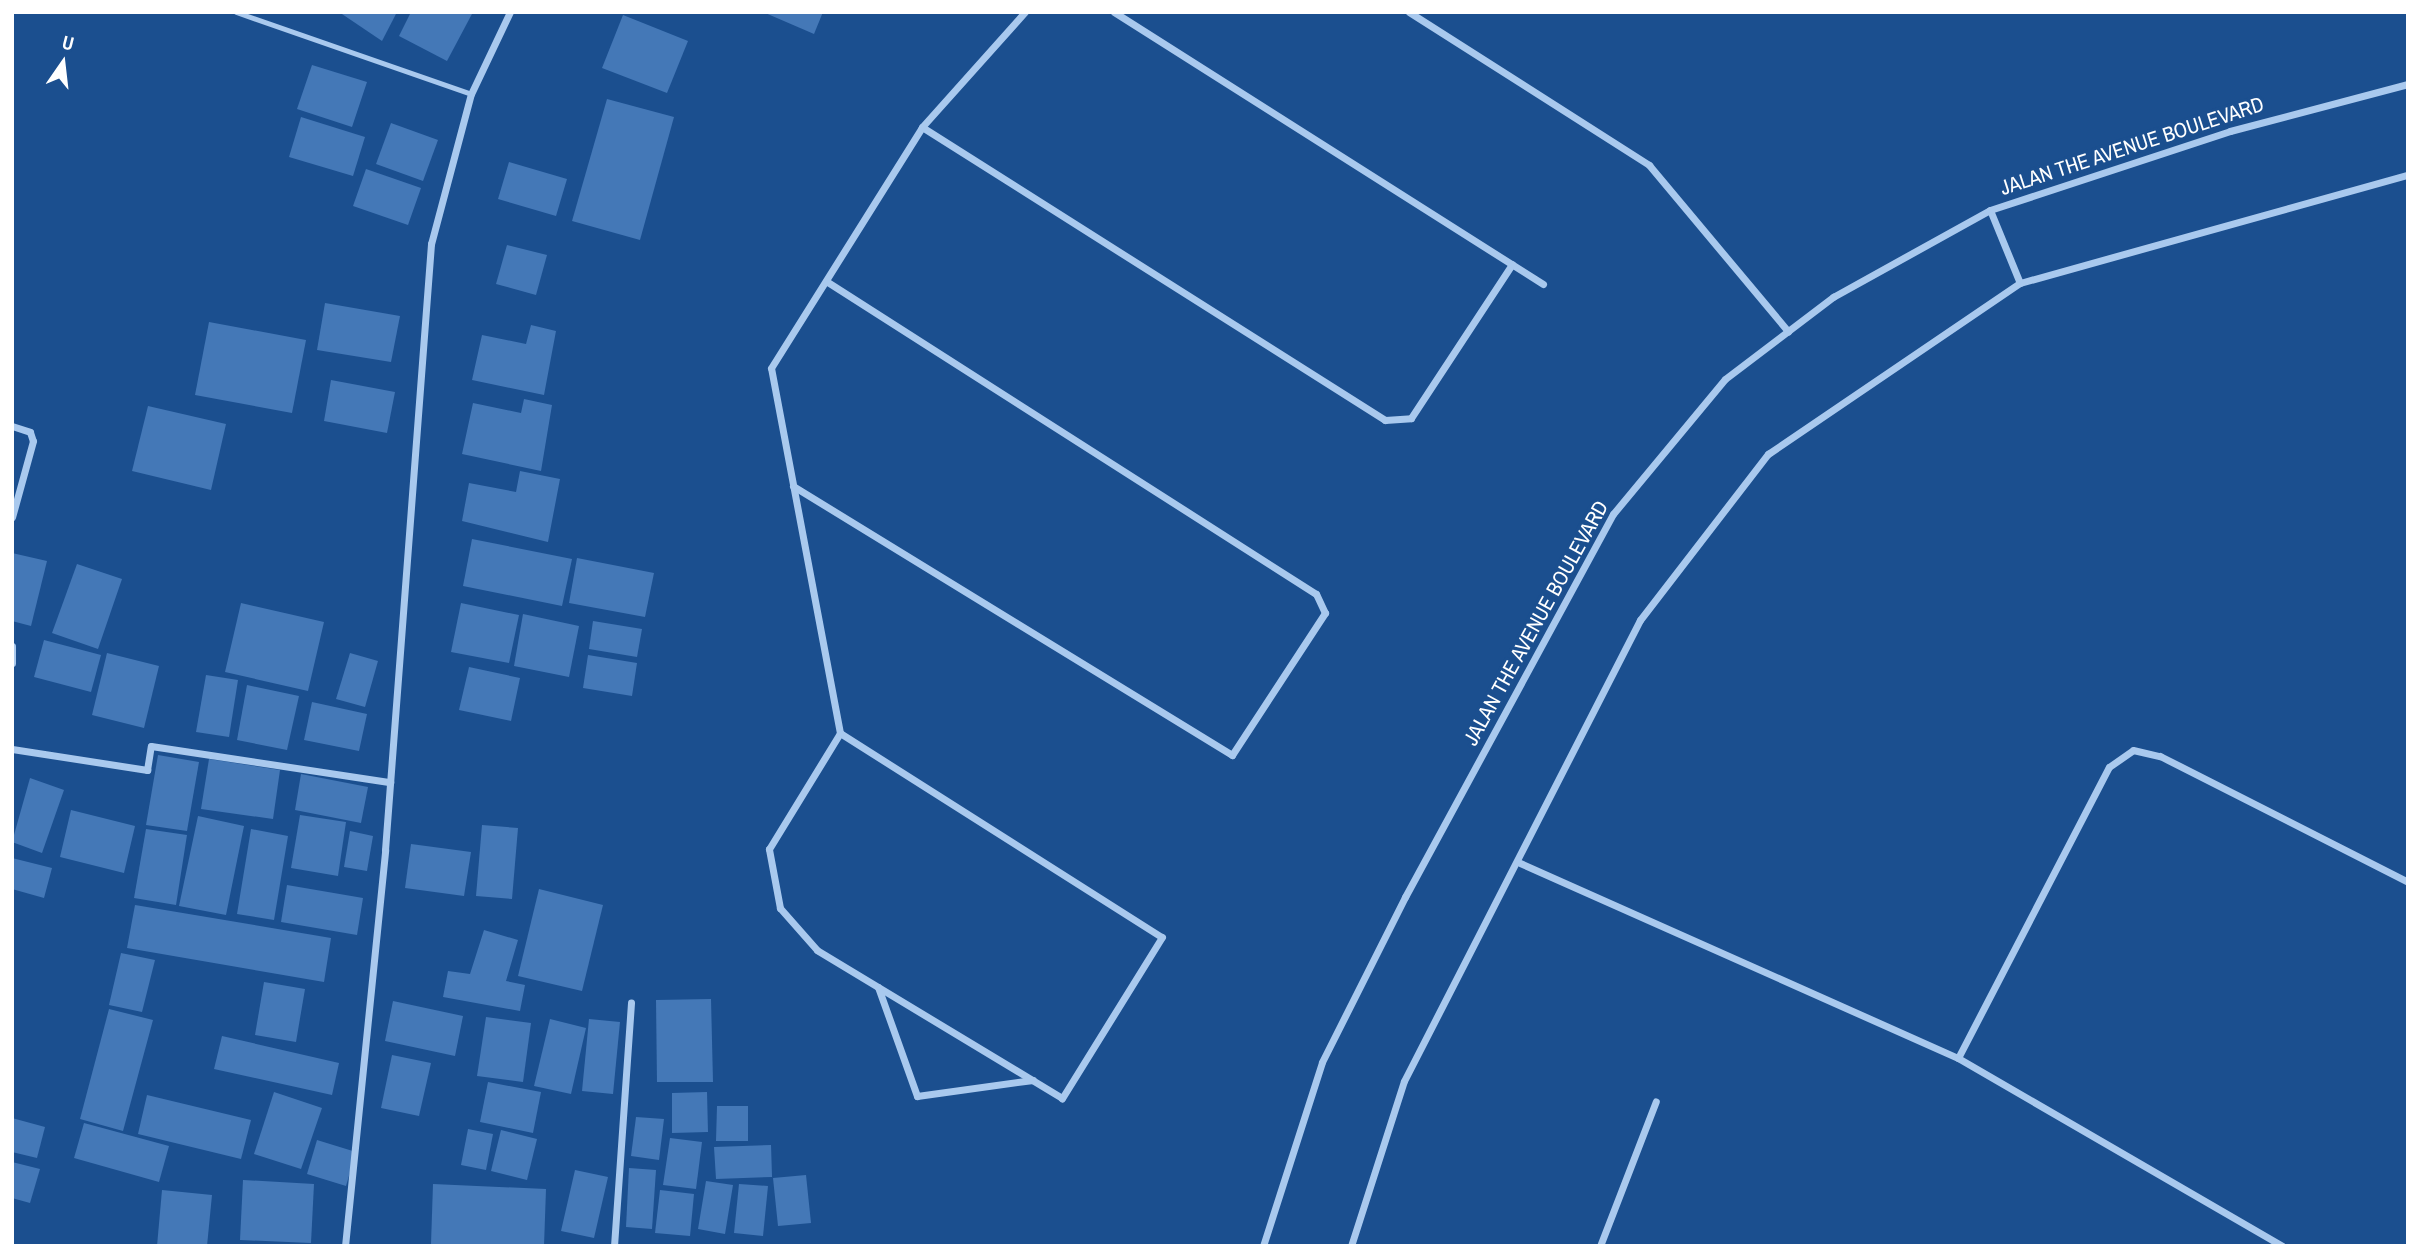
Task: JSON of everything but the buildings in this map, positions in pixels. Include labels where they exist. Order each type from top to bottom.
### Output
[{"type":"street","points":[[345,1246],[390,782],[431,244],[471,94],[510,12]]},
{"type":"street","points":[[840,733],[1162,937],[1062,1098],[817,950],[780,908],[769,849],[840,733],[771,368],[922,127],[1025,12]]},
{"type":"street","points":[[1114,12],[1543,284]]},
{"type":"street","points":[[1409,12],[1649,165],[1788,331]]},
{"type":"street","name":"JALAN THE AVENUE BOULEVARD","points":[[1263,1246],[1322,1062],[1613,514],[1725,379],[1833,297],[1990,210],[2230,131],[2408,84]]},
{"type":"street","points":[[922,127],[1385,421],[1411,418],[1511,264]]},
{"type":"street","points":[[1351,1246],[1404,1082],[1492,903],[1520,863],[1640,620],[1768,454],[2020,283],[2408,175]]},
{"type":"street","points":[[1990,210],[2020,283]]},
{"type":"street","points":[[793,485],[1232,755],[1325,613],[1316,594],[826,281]]},
{"type":"street","points":[[12,426],[30,432],[33,441],[12,517]]},
{"type":"street","points":[[12,646],[12,663]]},
{"type":"street","points":[[12,749],[147,770],[151,746],[390,782]]},
{"type":"street","points":[[1958,1058],[2109,767],[2133,750],[2160,756],[2408,882]]},
{"type":"street","points":[[1520,863],[1958,1058],[2282,1246]]},
{"type":"street","points":[[878,987],[917,1096],[1033,1080]]},
{"type":"street","points":[[614,1246],[631,1003]]},
{"type":"street","points":[[1600,1246],[1656,1101]]},
{"type":"lane","points":[[236,12],[471,94]]}]
